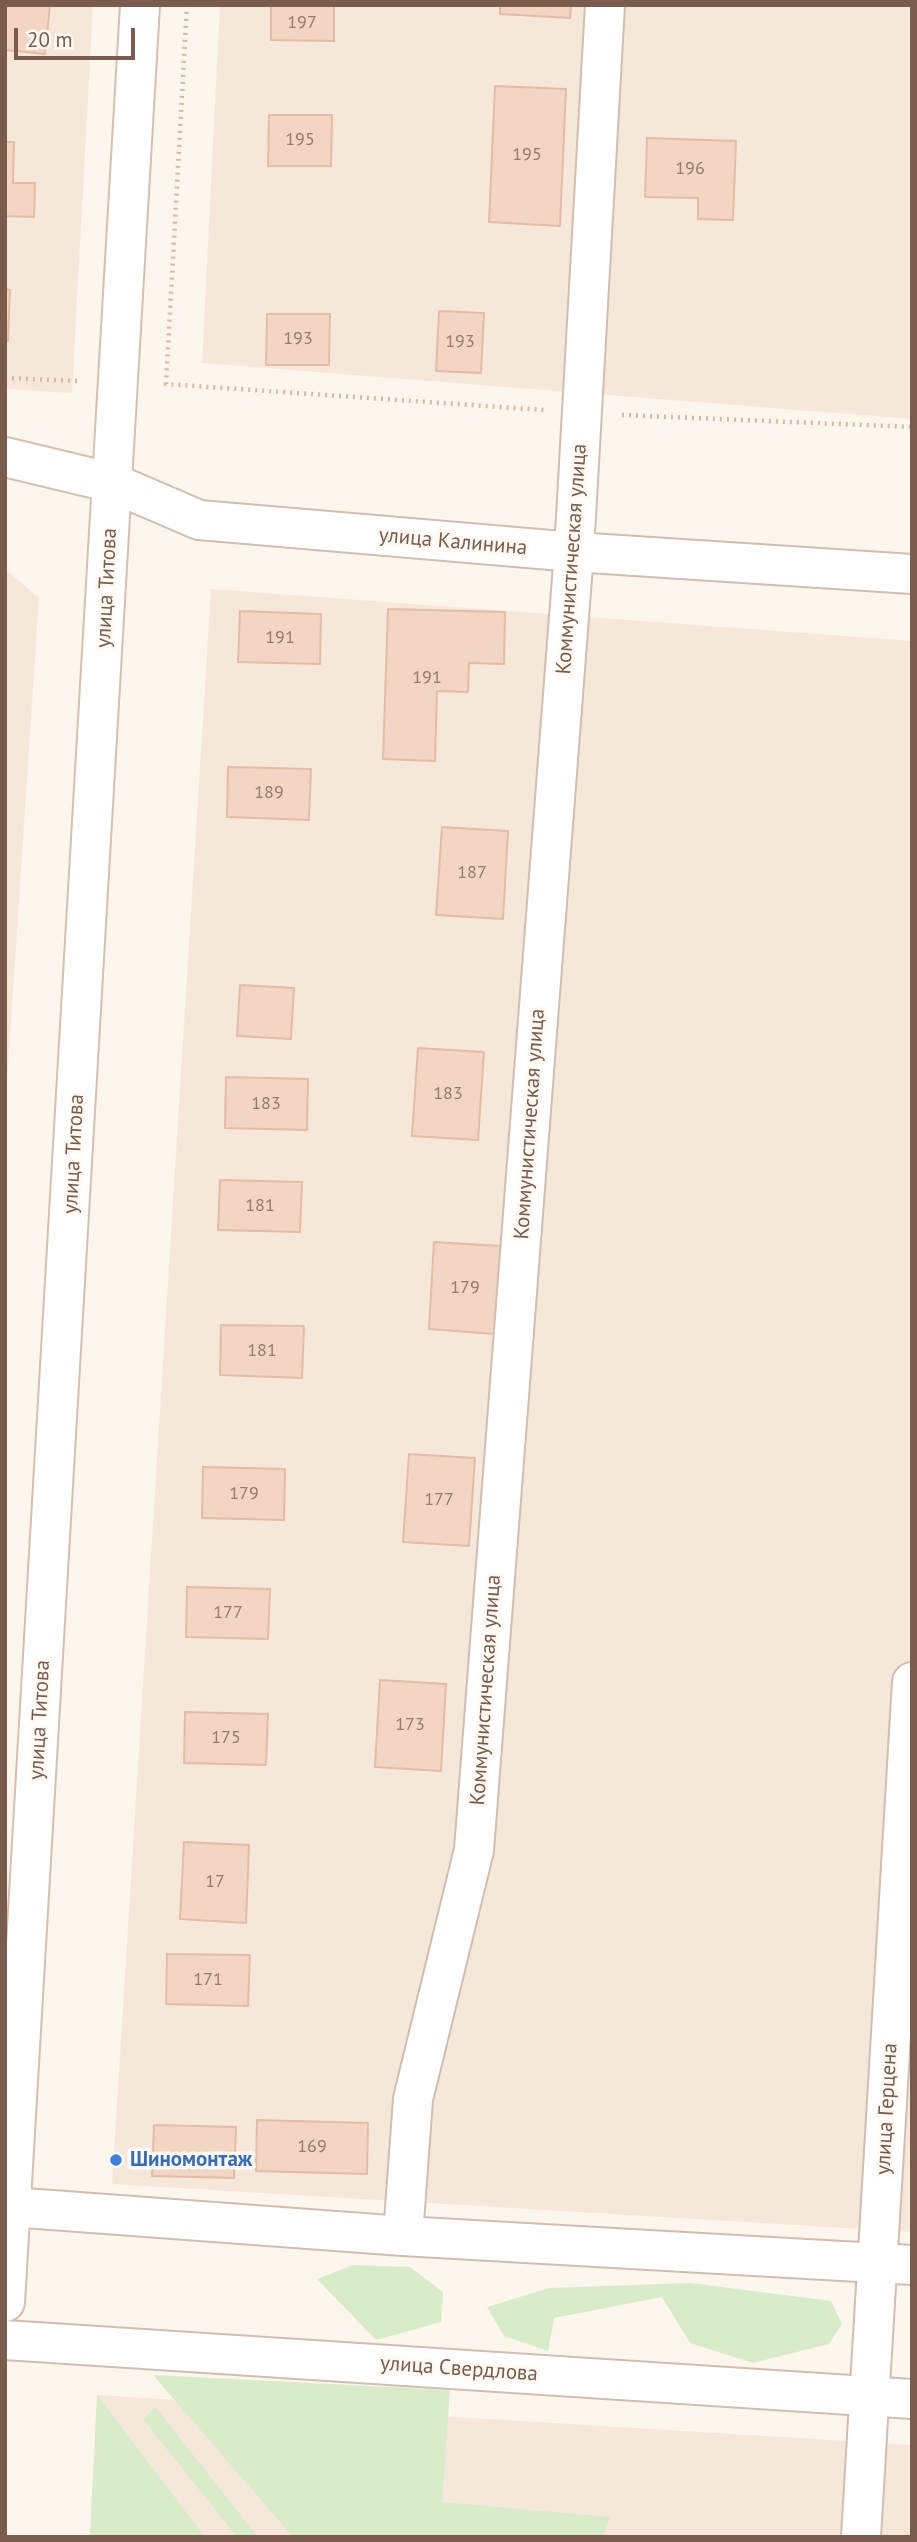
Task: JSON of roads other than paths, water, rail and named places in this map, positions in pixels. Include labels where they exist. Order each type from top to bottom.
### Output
[{"type":"street","name":"улица Титова","points":[[5,2302],[114,484],[140,5]]},
{"type":"street","name":"Коммунистическая улица","points":[[403,2236],[413,2099],[474,1850],[574,552],[605,5]]},
{"type":"street","name":"улица Калинина","points":[[5,457],[114,484],[199,520],[574,552],[912,575]]},
{"type":"street","name":"улица Герцена","points":[[861,2537],[869,2395],[895,2265],[912,1682]]},
{"type":"street","points":[[11,2207],[403,2236],[895,2265]]},
{"type":"street","name":"улица Свердлова","points":[[5,2340],[912,2399]]},
{"type":"place","name":"Шиномонтаж","points":[[116,2160]]}]
